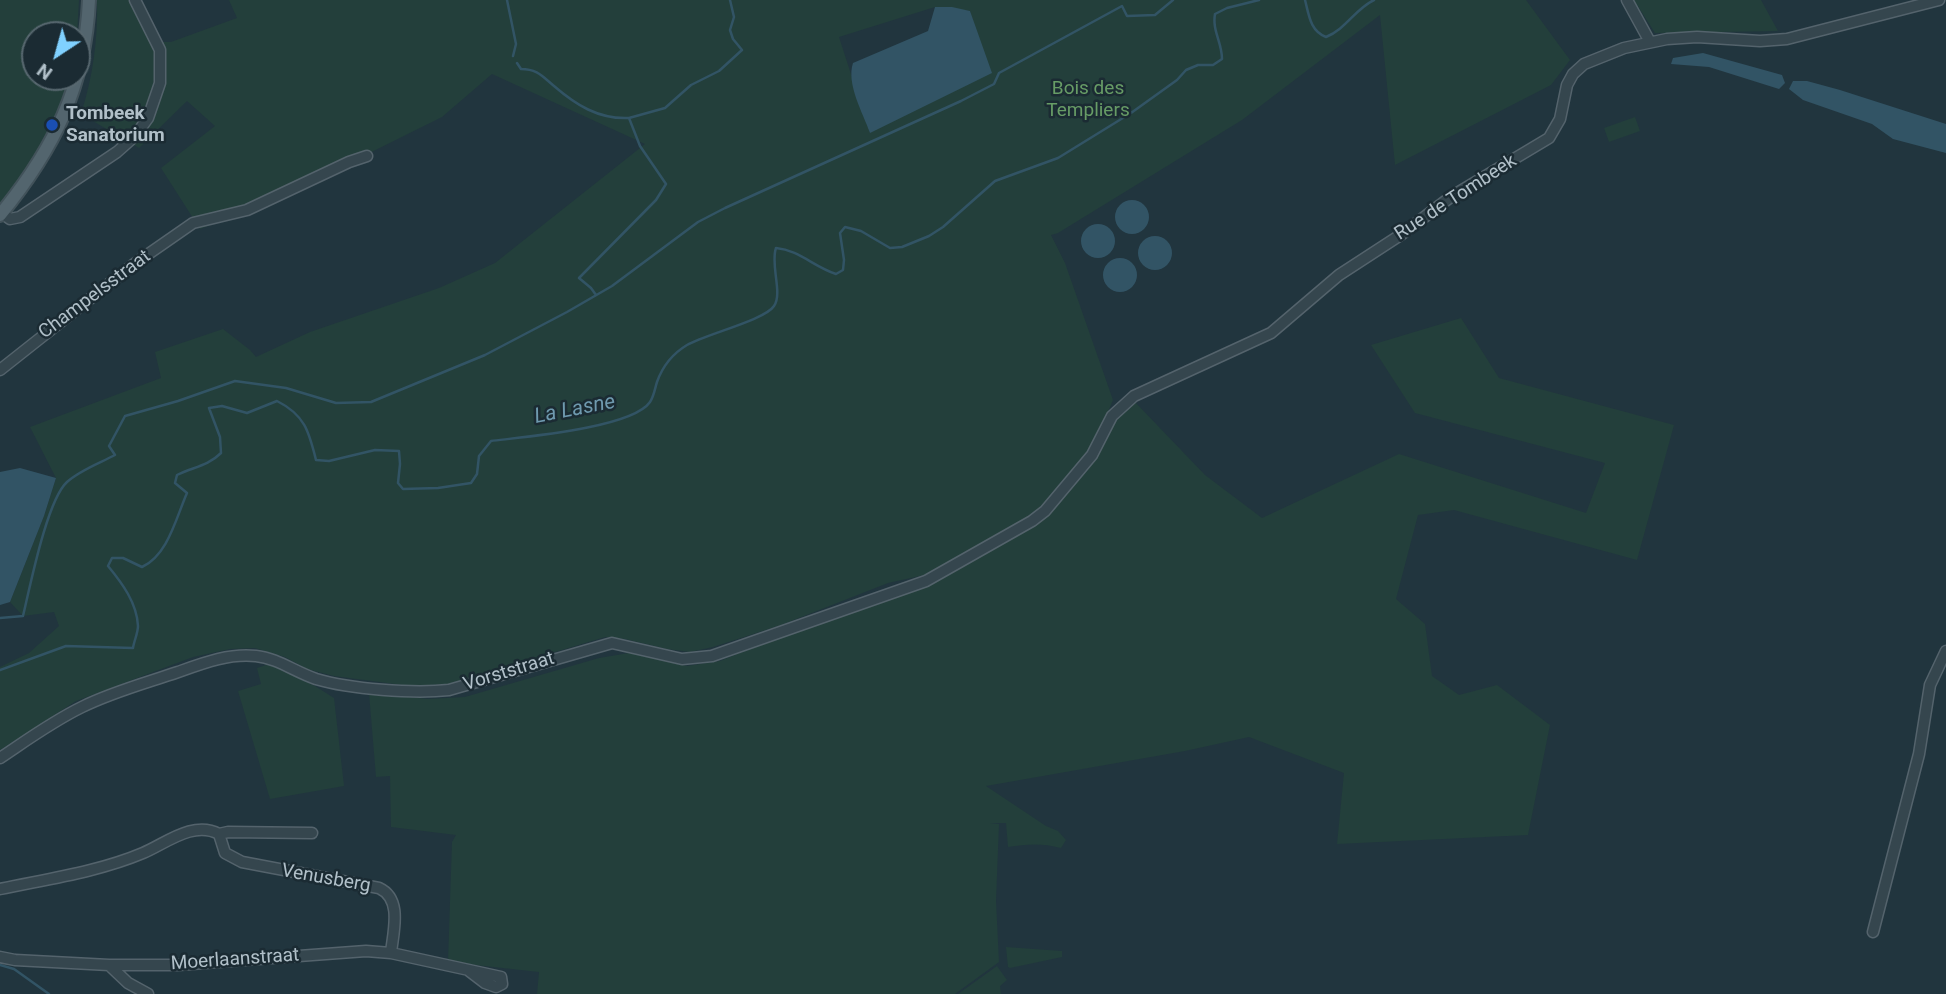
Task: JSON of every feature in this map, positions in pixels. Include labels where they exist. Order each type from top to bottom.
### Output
[{"type":"main road","points":[[1,214],[32,175],[71,100],[79,73],[89,0]]},
{"type":"street","points":[[1,214],[10,219],[20,218],[117,152],[135,136],[148,118],[160,83],[160,50],[135,0]]},
{"type":"street","points":[[1627,0],[1650,43]]},
{"type":"street","name":"Rue de Tombeek","points":[[1018,530],[1045,511],[1092,454],[1112,416],[1134,396],[1271,333],[1339,275],[1452,196],[1549,138],[1560,119],[1567,85],[1573,74],[1584,64],[1624,48],[1697,37],[1760,41],[1787,39],[1939,0]]},
{"type":"street","name":"Champelsstraat","points":[[0,370],[134,264],[192,224],[202,219],[247,210],[349,162],[368,156]]},
{"type":"street","name":"Vorststraat","points":[[0,758],[89,704],[209,661],[239,655],[269,658],[332,683],[410,692],[449,690],[612,643],[682,659],[712,656],[926,581],[1018,530]]},
{"type":"street","points":[[1873,932],[1919,754],[1930,685],[1946,651]]},
{"type":"street","points":[[0,889],[106,866],[142,853],[177,835],[192,832],[312,833]]},
{"type":"street","name":"Venusberg","points":[[219,834],[225,853],[242,862],[387,891],[391,896],[394,912],[391,953]]},
{"type":"street","name":"Moerlaanstraat","points":[[0,957],[109,965],[178,965],[366,951],[391,953],[468,970]]},
{"type":"street","points":[[109,965],[128,983],[148,994]]},
{"type":"green space","points":[[0,0],[79,0],[78,21],[21,21],[21,91],[65,91],[36,161],[0,207]]},
{"type":"green space","name":"Bois des Templiers","points":[[97,0],[129,0],[152,42],[171,42],[237,18],[229,0],[1526,0],[1570,60],[1551,85],[1395,165],[1380,15],[1242,120],[1051,235],[1065,263],[1113,400],[1098,435],[1134,401],[1205,475],[1262,518],[1399,454],[1586,513],[1605,463],[1415,413],[1371,345],[1461,318],[1499,378],[1674,425],[1637,560],[1454,510],[1418,515],[1396,599],[1425,624],[1432,676],[1459,695],[1497,685],[1550,725],[1528,835],[1337,844],[1344,773],[1249,737],[986,786],[1046,826],[1058,831],[1066,840],[1061,848],[1034,844],[1008,847],[1006,823],[990,823],[999,824],[996,901],[999,962],[955,994],[537,994],[539,972],[448,962],[452,842],[456,835],[391,827],[390,776],[376,777],[369,693],[428,699],[465,697],[599,658],[629,653],[687,666],[720,661],[952,573],[1035,523],[1045,506],[1024,521],[929,574],[888,583],[781,625],[713,647],[690,652],[605,637],[449,684],[410,686],[334,676],[307,669],[285,657],[255,648],[230,649],[193,657],[76,701],[0,750],[0,667],[29,653],[59,626],[54,612],[23,616],[10,602],[56,478],[30,427],[161,378],[155,352],[223,329],[256,357],[310,332],[439,288],[495,263],[645,144],[492,74],[442,117],[269,203],[200,229],[161,168],[215,126],[187,101],[139,148],[81,114],[88,91],[91,91]],"holes":[[[935,7],[970,11],[975,28],[870,133],[839,37]]]},
{"type":"green space","points":[[1634,0],[1761,0],[1778,31],[1655,33]]},
{"type":"green space","points":[[1635,117],[1640,131],[1609,142],[1604,128]]},
{"type":"green space","points":[[269,664],[334,698],[344,786],[270,799],[238,691],[261,684],[257,668]]},
{"type":"green space","points":[[1006,947],[1062,951],[1062,957],[1010,968]]},
{"type":"green space","points":[[997,966],[1007,980],[1000,986],[1001,994],[958,994]]},
{"type":"water","points":[[935,7],[970,11],[992,73],[870,133],[853,89],[853,63],[928,31]]},
{"type":"water","points":[[1703,53],[1782,75],[1785,83],[1779,89],[1709,67],[1671,64],[1673,58]]},
{"type":"water","points":[[1793,81],[1807,81],[1840,90],[1946,124],[1946,153],[1893,139],[1872,124],[1803,100],[1789,89]]},
{"type":"water","points":[[1132,200],[1144,205],[1149,217],[1144,229],[1132,234],[1120,229],[1115,217],[1120,205]]},
{"type":"water","points":[[1098,224],[1110,229],[1115,241],[1110,253],[1098,258],[1086,253],[1081,241],[1086,229]]},
{"type":"water","points":[[1155,236],[1167,241],[1172,253],[1167,265],[1155,270],[1143,265],[1138,253],[1143,241]]},
{"type":"water","points":[[1120,258],[1132,263],[1137,275],[1132,287],[1120,292],[1108,287],[1103,275],[1108,263]]},
{"type":"water","points":[[20,468],[56,478],[10,602],[0,605],[0,472]]},
{"type":"waterway","points":[[507,0],[516,44],[513,56]]},
{"type":"waterway","points":[[596,295],[579,278],[656,200],[666,184],[640,146],[629,118],[665,108],[691,85],[719,71],[742,50],[730,30],[734,17],[730,0]]},
{"type":"waterway","points":[[0,618],[23,616],[40,545],[60,492],[67,482],[78,474],[115,455],[109,446],[125,416],[235,381],[286,388],[336,403],[371,402],[485,355],[567,312],[612,286],[698,222],[961,101],[994,84],[999,73],[1122,6],[1127,16],[1155,15],[1173,0]]},
{"type":"waterway","name":"La Lasne","points":[[0,670],[66,646],[133,648],[138,626],[135,609],[108,566],[112,558],[123,558],[142,567],[165,545],[187,493],[175,483],[177,475],[206,464],[221,453],[220,437],[209,408],[222,406],[247,413],[277,401],[300,418],[316,460],[329,461],[375,450],[399,451],[398,483],[403,489],[471,483],[477,474],[479,456],[491,441],[576,430],[622,419],[639,411],[650,402],[662,370],[677,352],[696,341],[748,322],[774,306],[777,294],[774,262],[776,248],[792,252],[836,274],[843,270],[840,233],[845,227],[861,231],[890,248],[902,247],[929,236],[995,181],[1058,158],[1131,113],[1177,80],[1186,70],[1198,65],[1213,65],[1222,59],[1215,14],[1259,0]]},
{"type":"waterway","name":"La Lasne","points":[[1305,0],[1313,27],[1326,37],[1374,0]]},
{"type":"waterway","points":[[517,63],[521,69],[539,74],[588,110],[607,116],[628,118]]},
{"type":"waterway","points":[[0,965],[14,969],[49,994]]},
{"type":"place","name":"Tombeek Sanatorium","points":[[52,125]]}]
